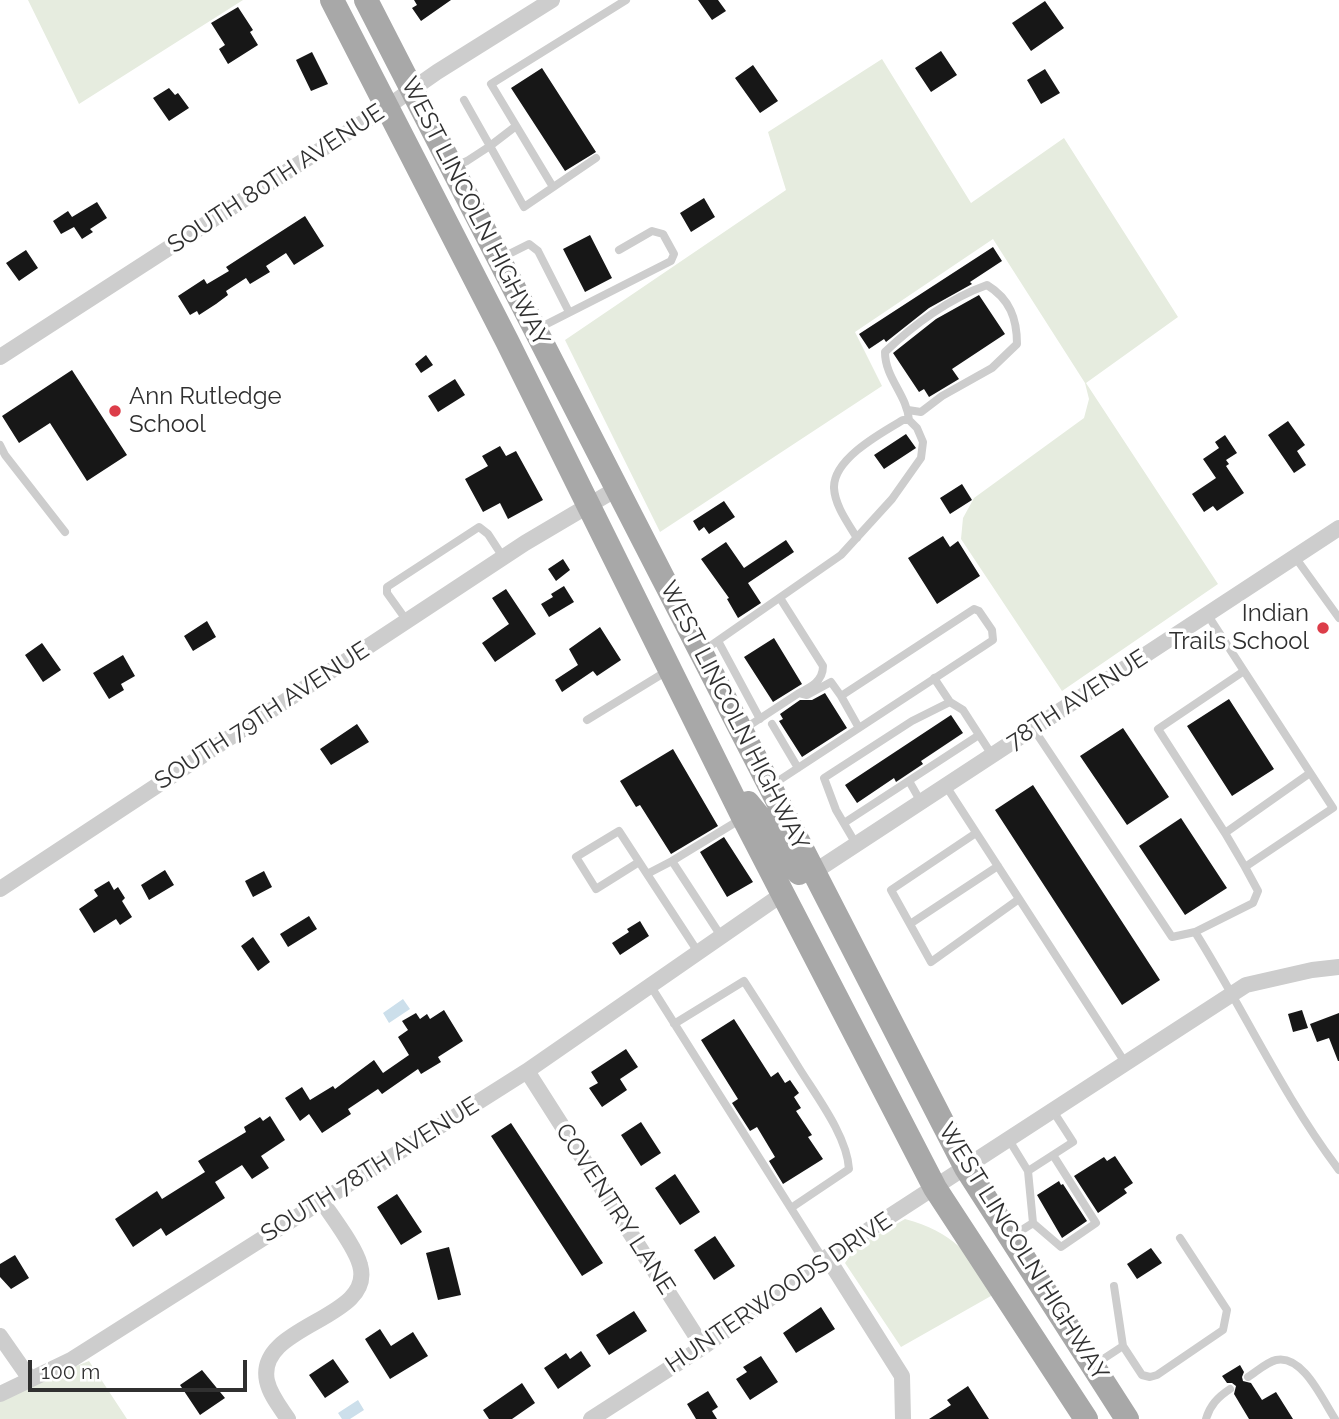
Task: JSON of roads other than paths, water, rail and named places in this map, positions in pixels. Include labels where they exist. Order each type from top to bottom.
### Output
[{"type":"main road","name":"WEST LINCOLN HIGHWAY","points":[[332,0],[589,505],[718,768],[935,1188],[1086,1419]]},
{"type":"main road","name":"WEST LINCOLN HIGHWAY","points":[[366,0],[618,488],[751,725],[769,787],[966,1168],[1127,1419]]},
{"type":"main road","points":[[718,768],[774,835],[800,874],[808,876],[814,872]]},
{"type":"street","name":"SOUTH 80TH AVENUE","points":[[0,357],[552,0]]},
{"type":"street","name":"SOUTH 79TH AVENUE","points":[[0,889],[525,543],[618,488]]},
{"type":"street","name":"78TH AVENUE","points":[[814,872],[1339,528]]},
{"type":"street","points":[[726,933],[783,893]]},
{"type":"street","name":"SOUTH 78TH AVENUE","points":[[0,1394],[71,1360],[527,1072],[726,933]]},
{"type":"street","name":"HUNTERWOODS DRIVE","points":[[591,1419],[703,1347],[825,1258],[1246,985],[1339,967]]},
{"type":"street","name":"COVENTRY LANE","points":[[527,1072],[703,1347]]},
{"type":"street","points":[[288,1419],[267,1384],[266,1367],[269,1358],[280,1345],[351,1298],[359,1286],[362,1273],[357,1257],[321,1200]]},
{"type":"street","points":[[825,1258],[902,1376],[903,1419]]},
{"type":"street","points":[[0,1336],[30,1379]]},
{"type":"lane","points":[[553,187],[491,84],[626,0]]},
{"type":"lane","points":[[464,100],[524,207],[596,158]]},
{"type":"lane","points":[[452,167],[467,161],[516,127]]},
{"type":"lane","points":[[536,329],[671,261],[674,254],[663,234],[652,231],[619,250]]},
{"type":"lane","points":[[499,258],[529,244],[538,251],[569,313]]},
{"type":"lane","points":[[709,646],[841,555],[892,499],[921,458],[923,442],[917,428],[909,420],[908,410],[890,377],[885,363],[885,352],[901,336],[972,291],[987,285],[998,292],[1009,305],[1017,324],[1017,344],[992,368],[942,396],[921,412],[908,410]]},
{"type":"lane","points":[[857,538],[838,505],[834,488],[835,476],[851,455],[892,426],[909,420]]},
{"type":"lane","points":[[0,445],[65,532]]},
{"type":"lane","points":[[407,621],[387,593],[387,587],[453,543],[479,527],[488,534],[503,558]]},
{"type":"lane","points":[[1295,557],[1336,605],[1339,618]]},
{"type":"lane","points":[[751,725],[820,679],[823,673],[823,666],[780,598]]},
{"type":"lane","points":[[769,787],[993,640],[992,630],[979,611],[974,609],[841,696]]},
{"type":"lane","points":[[1207,614],[1333,808],[1245,867]]},
{"type":"lane","points":[[587,720],[670,669]]},
{"type":"lane","points":[[1034,728],[1172,937],[1195,932],[1253,903],[1258,891],[1225,833],[1158,729],[1244,671]]},
{"type":"lane","points":[[934,678],[950,702],[963,710],[992,755]]},
{"type":"lane","points":[[799,693],[807,695],[831,682],[859,728]]},
{"type":"lane","points":[[856,844],[836,810],[824,778],[912,721],[950,702]]},
{"type":"lane","points":[[772,724],[798,768]]},
{"type":"lane","points":[[844,823],[979,735]]},
{"type":"lane","points":[[1225,833],[1310,773]]},
{"type":"lane","points":[[909,781],[921,802]]},
{"type":"lane","points":[[946,786],[1126,1064]]},
{"type":"lane","points":[[647,874],[672,862],[743,817]]},
{"type":"lane","points":[[639,862],[596,889],[576,857],[619,831],[698,952]]},
{"type":"lane","points":[[976,833],[891,890],[931,962],[1019,899]]},
{"type":"lane","points":[[672,862],[726,933]]},
{"type":"lane","points":[[910,924],[998,866]]},
{"type":"lane","points":[[1195,932],[1233,993],[1309,1130],[1339,1170]]},
{"type":"lane","points":[[674,1024],[744,981],[769,1018],[827,1113],[848,1156],[849,1169],[791,1208]]},
{"type":"lane","points":[[650,985],[825,1258]]},
{"type":"lane","points":[[1028,1171],[1073,1142],[1053,1111]]},
{"type":"lane","points":[[1009,1140],[1028,1171],[1033,1223],[1061,1247],[1096,1223],[1053,1155]]},
{"type":"lane","points":[[1011,1237],[1033,1223]]},
{"type":"lane","points":[[1114,1286],[1123,1346],[1142,1375],[1157,1375],[1223,1330],[1227,1310],[1180,1238]]},
{"type":"lane","points":[[1093,1366],[1123,1346]]},
{"type":"lane","points":[[1248,1377],[1276,1360],[1291,1361],[1302,1367],[1335,1419]]},
{"type":"lane","points":[[1206,1419],[1209,1409],[1230,1389]]},
{"type":"water","points":[[403,999],[410,1009],[389,1023],[383,1013]]},
{"type":"water","points":[[358,1400],[364,1410],[350,1419],[342,1419],[338,1413]]},
{"type":"place","name":"Ann Rutledge School","points":[[115,411]]},
{"type":"place","name":"Indian Trails School","points":[[1323,628]]}]
